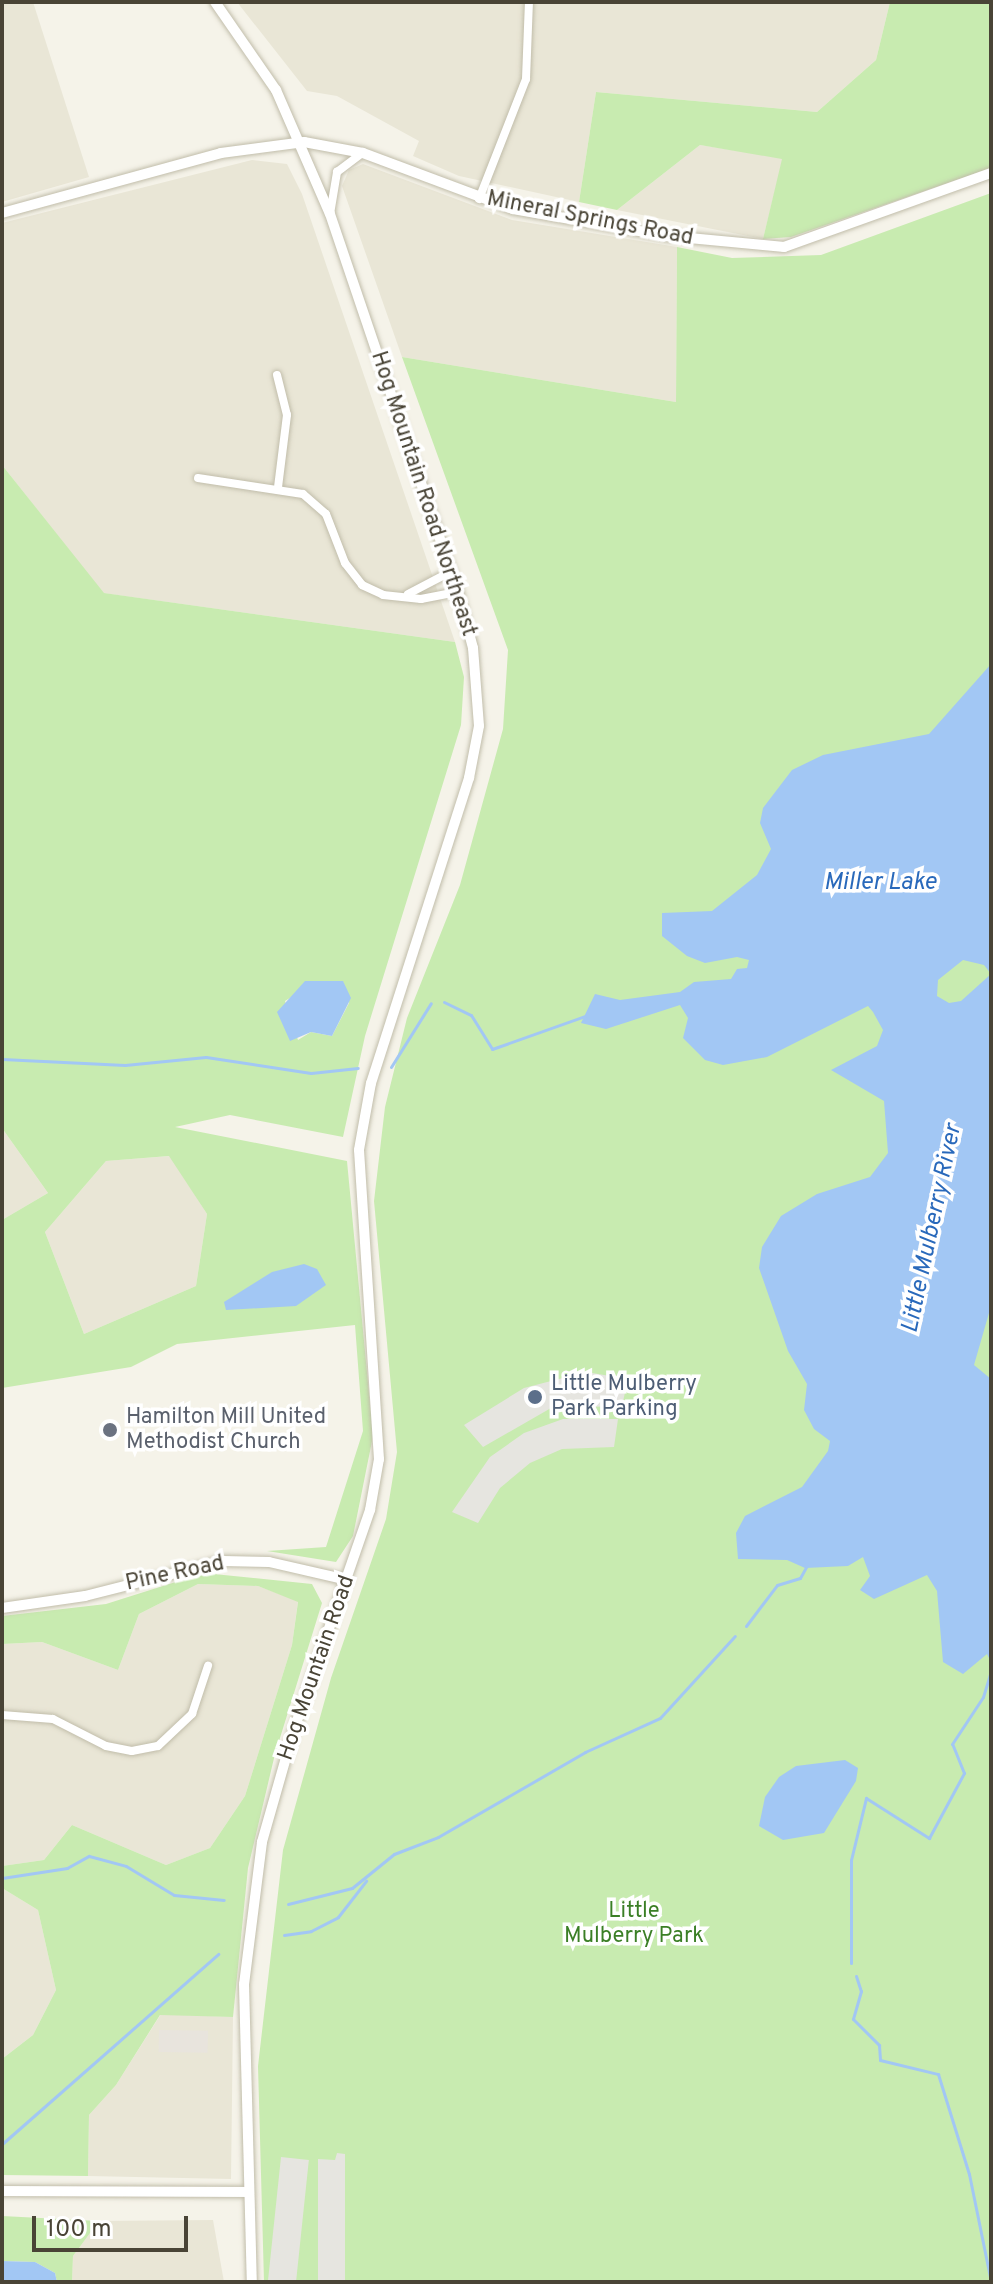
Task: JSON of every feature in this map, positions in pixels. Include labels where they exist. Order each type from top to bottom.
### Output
[{"type":"street","name":"Hog Mountain Road Northeast","points":[[215,2],[304,142],[452,571],[473,648],[479,726],[469,778],[378,1057]]},
{"type":"street","points":[[479,199],[526,79],[529,2]]},
{"type":"street","name":"Mineral Springs Road","points":[[2,213],[221,153],[304,142],[363,153],[479,199],[668,236],[784,247],[991,173]]},
{"type":"street","points":[[330,214],[337,172],[363,153]]},
{"type":"street","points":[[277,375],[287,415],[278,487]]},
{"type":"street","points":[[198,478],[278,487],[303,494],[326,514],[345,563],[362,585],[383,595],[408,594],[421,599],[458,592]]},
{"type":"street","points":[[408,594],[452,571]]},
{"type":"street","name":"Hog Mountain Road","points":[[252,2282],[244,1984],[262,1842],[295,1726],[347,1580],[376,1486],[381,1434],[359,1150],[378,1057]]},
{"type":"street","name":"Pine Road","points":[[2,1608],[85,1596],[223,1561],[269,1562],[347,1580]]},
{"type":"street","points":[[2,1715],[53,1719],[119,1749],[158,1746],[192,1714],[208,1666]]},
{"type":"street","points":[[2,2191],[249,2192]]},
{"type":"shaded area","points":[[2,2],[33,2],[89,177],[2,202]]},
{"type":"shaded area","points":[[237,2],[890,2],[876,60],[817,112],[596,92],[579,202],[459,176],[413,156],[419,141],[337,96],[307,91]]},
{"type":"shaded area","points":[[700,145],[783,158],[763,239],[617,210]]},
{"type":"shaded area","points":[[252,160],[287,164],[302,194],[455,642],[103,593],[2,465],[2,223]]},
{"type":"shaded area","points":[[363,164],[512,220],[677,247],[676,402],[402,357],[342,186],[349,170]]},
{"type":"shaded area","points":[[2,1128],[48,1193],[2,1220]]},
{"type":"shaded area","points":[[170,1156],[207,1214],[196,1286],[84,1334],[45,1232],[106,1161]]},
{"type":"shaded area","points":[[586,1372],[628,1379],[622,1406],[551,1408],[483,1447],[464,1425],[524,1388]]},
{"type":"shaded area","points":[[563,1419],[618,1419],[614,1447],[562,1449],[530,1463],[500,1488],[478,1523],[452,1512],[490,1457],[524,1433]]},
{"type":"shaded area","points":[[198,1584],[258,1586],[298,1601],[292,1645],[245,1796],[210,1848],[166,1865],[72,1825],[44,1860],[2,1866],[2,1644],[42,1642],[118,1670],[139,1614]]},
{"type":"shaded area","points":[[2,1888],[38,1910],[56,1990],[33,2035],[2,2059]]},
{"type":"shaded area","points":[[161,2014],[233,2017],[231,2179],[88,2176],[89,2115],[116,2085]]},
{"type":"shaded area","points":[[159,2030],[208,2031],[208,2053],[159,2052]]},
{"type":"shaded area","points":[[337,2153],[345,2154],[345,2282],[318,2282],[318,2159],[335,2160]]},
{"type":"shaded area","points":[[281,2157],[309,2160],[296,2282],[268,2281]]},
{"type":"shaded area","points":[[213,2220],[224,2282],[72,2282],[73,2256],[99,2221]]},
{"type":"green space","points":[[890,2],[991,2],[991,168],[791,237],[763,239],[782,159],[700,145],[617,210],[579,202],[596,92],[817,112],[876,60]]},
{"type":"green space","name":"Little Mulberry Park","points":[[991,193],[991,2282],[264,2282],[258,2066],[283,1850],[331,1678],[386,1519],[397,1452],[374,1201],[385,1107],[407,1018],[460,885],[503,729],[508,650],[402,357],[676,402],[677,247],[732,258],[821,255]]},
{"type":"green space","points":[[2,465],[104,593],[455,642],[464,677],[461,725],[365,1036],[343,1137],[230,1115],[175,1127],[347,1161],[373,1436],[353,1536],[336,1562],[267,1551],[326,1547],[363,1431],[355,1325],[177,1344],[131,1367],[2,1388],[2,1220],[48,1193],[2,1128]],"holes":[[[317,981],[343,982],[349,1003],[332,1036],[311,1032],[298,1040],[285,1001]],[[169,1156],[207,1214],[196,1286],[84,1334],[45,1232],[106,1161]]]},
{"type":"green space","points":[[204,1573],[312,1584],[322,1603],[275,1754],[248,1868],[233,2017],[160,2015],[116,2085],[89,2115],[88,2176],[2,2175],[2,2059],[33,2035],[56,1990],[38,1910],[2,1888],[2,1866],[44,1860],[72,1825],[166,1865],[210,1848],[245,1796],[292,1645],[298,1602],[258,1586],[198,1584],[139,1614],[118,1670],[42,1642],[2,1644],[2,1616],[106,1604]]},
{"type":"green space","points":[[2,2216],[99,2221],[73,2256],[72,2282],[57,2282],[55,2273],[35,2262],[2,2261]]},
{"type":"water","name":"Miller Lake","points":[[991,664],[991,974],[991,1306],[974,1365],[991,1379],[991,1662],[987,1654],[963,1674],[943,1662],[937,1591],[927,1575],[874,1599],[860,1590],[870,1576],[863,1557],[848,1566],[805,1568],[787,1560],[738,1559],[736,1533],[745,1516],[802,1487],[828,1451],[830,1441],[814,1429],[804,1410],[807,1384],[788,1351],[759,1268],[762,1247],[781,1216],[817,1194],[870,1177],[888,1153],[884,1101],[831,1070],[877,1046],[883,1030],[873,1012],[868,1006],[767,1057],[723,1065],[705,1060],[683,1038],[688,1018],[680,1005],[606,1029],[581,1023],[595,994],[620,1000],[680,992],[694,982],[731,979],[737,969],[747,968],[749,960],[737,957],[705,963],[687,956],[662,936],[662,913],[712,911],[757,875],[771,849],[760,823],[763,808],[792,770],[823,755],[929,734]],"holes":[[[963,960],[984,965],[991,974],[961,1001],[949,1003],[937,996],[938,980]]]},
{"type":"water","points":[[305,981],[343,981],[351,998],[332,1036],[311,1032],[290,1041],[277,1012]]},
{"type":"water","points":[[304,1264],[317,1269],[326,1285],[296,1306],[226,1310],[224,1302],[272,1272]]},
{"type":"water","points":[[845,1760],[858,1768],[856,1781],[824,1833],[783,1840],[759,1826],[765,1797],[779,1777],[796,1766]]},
{"type":"water","points":[[2,2261],[35,2262],[55,2273],[57,2282],[2,2282]]},
{"type":"waterway","points":[[444,1002],[471,1015],[492,1049],[585,1016]]},
{"type":"waterway","points":[[391,1067],[431,1003]]},
{"type":"waterway","points":[[2,1059],[125,1065],[206,1057],[311,1073],[358,1068]]},
{"type":"waterway","points":[[746,1626],[777,1585],[800,1578],[806,1567]]},
{"type":"waterway","points":[[288,1904],[352,1888],[394,1854],[438,1837],[585,1752],[660,1718],[735,1636]]},
{"type":"waterway","name":"Little Mulberry River","points":[[851,1963],[851,1860],[866,1798],[929,1838],[964,1773],[952,1744],[983,1697],[991,1671]]},
{"type":"waterway","points":[[2,1878],[67,1868],[89,1856],[126,1866],[174,1895],[224,1900]]},
{"type":"waterway","points":[[284,1935],[311,1931],[338,1917],[366,1881]]},
{"type":"waterway","points":[[2,2144],[218,1954]]},
{"type":"waterway","name":"Little Mulberry River","points":[[856,1976],[861,1991],[853,2019],[879,2045],[880,2060],[938,2074],[969,2174],[991,2282]]},
{"type":"place","name":"Little Mulberry Park Parking","points":[[535,1397]]},
{"type":"place","name":"Hamilton Mill United Methodist Church","points":[[110,1430]]}]
